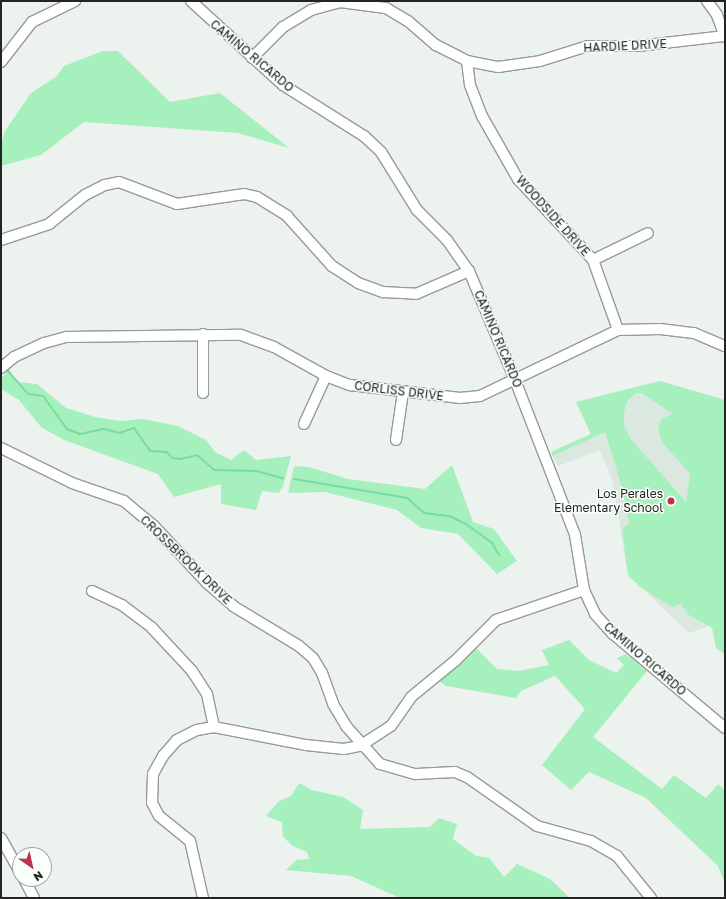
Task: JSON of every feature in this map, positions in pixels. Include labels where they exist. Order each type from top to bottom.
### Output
[{"type":"street","points":[[1,62],[32,22],[75,1]]},
{"type":"street","name":"CAMINO RICARDO","points":[[191,1],[283,85],[364,136],[381,152],[417,210],[447,240],[469,272],[515,380],[574,535],[584,590],[595,614],[613,634],[725,728]]},
{"type":"street","points":[[707,1],[717,15],[725,37]]},
{"type":"street","name":"HARDIE DRIVE","points":[[252,58],[283,26],[311,10],[340,2],[386,8],[408,21],[436,45],[467,61],[498,67],[540,61],[588,46],[638,46],[725,37]]},
{"type":"street","name":"WOODSIDE DRIVE","points":[[467,61],[474,97],[518,179],[592,260],[604,284],[618,330]]},
{"type":"street","points":[[1,240],[49,224],[85,195],[105,185],[119,182],[177,204],[244,194],[258,197],[287,216],[332,266],[358,283],[383,292],[416,294],[469,272]]},
{"type":"street","points":[[592,260],[648,233]]},
{"type":"street","name":"CORLISS DRIVE","points":[[1,368],[14,357],[44,343],[67,337],[203,334],[253,338],[326,376],[350,385],[403,392],[474,397],[515,380],[618,330],[660,329],[694,333],[725,346]]},
{"type":"street","points":[[203,334],[203,392]]},
{"type":"street","points":[[304,424],[326,376]]},
{"type":"street","points":[[396,440],[403,392]]},
{"type":"street","name":"CROSSBROOK DRIVE","points":[[1,448],[72,483],[124,501],[153,525],[207,584],[233,606],[299,646],[313,658],[333,704],[360,746],[380,764],[395,771],[416,774],[455,772],[467,777],[537,826],[591,841],[617,856],[652,898]]},
{"type":"street","points":[[204,898],[190,841],[159,816],[152,803],[153,774],[162,756],[176,740],[197,730],[214,727],[306,746],[344,749],[360,746],[391,726],[411,697],[455,661],[496,620],[584,590]]},
{"type":"street","points":[[92,591],[108,597],[122,605],[152,628],[192,671],[207,694],[214,727]]},
{"type":"street","points":[[1,838],[12,858]]},
{"type":"street","points":[[28,887],[34,898]]},
{"type":"shaded area","name":"Los Perales Elementary School","points":[[660,381],[725,400],[721,622],[689,633],[628,575],[613,483],[600,450],[558,466],[551,452],[591,434],[576,402]]},
{"type":"green space","points":[[103,51],[118,51],[170,102],[220,93],[289,148],[238,133],[84,122],[41,155],[1,166],[1,144],[5,131],[31,93],[57,76],[64,66]]},
{"type":"green space","points":[[9,369],[17,382],[37,384],[66,408],[95,417],[121,421],[143,419],[178,426],[206,440],[215,452],[231,460],[244,450],[256,460],[291,456],[283,486],[279,493],[262,491],[256,510],[221,504],[221,484],[174,497],[158,474],[64,440],[41,427],[19,400],[1,389],[1,379]]},
{"type":"green space","name":"Los Perales Elementary School","points":[[660,381],[725,400],[725,654],[716,648],[712,628],[689,615],[681,604],[672,607],[640,587],[628,575],[622,530],[629,523],[622,487],[605,432],[553,456],[551,452],[591,434],[576,402]],"holes":[[[636,393],[642,393],[673,414],[661,419],[658,430],[662,442],[690,474],[686,502],[630,438],[624,425],[624,412],[628,400]]]},
{"type":"green space","points":[[452,465],[473,522],[494,529],[517,561],[497,574],[458,534],[421,528],[397,510],[325,492],[288,493],[294,466],[309,467],[348,479],[425,489]]},
{"type":"green space","points":[[569,640],[589,660],[616,673],[624,665],[617,658],[626,654],[647,671],[593,737],[662,789],[674,775],[706,798],[718,784],[725,790],[725,883],[718,866],[646,798],[589,772],[571,790],[542,765],[585,709],[555,676],[521,691],[516,698],[446,686],[433,677],[475,647],[497,669],[518,671],[549,665],[542,650]]},
{"type":"green space","points":[[299,783],[312,790],[343,797],[363,810],[360,829],[430,827],[439,818],[457,824],[453,839],[476,856],[489,858],[504,877],[517,864],[550,879],[570,898],[400,898],[351,876],[286,870],[296,860],[309,859],[307,852],[293,846],[283,837],[282,822],[266,816],[279,801],[291,796]]},
{"type":"waterway","points":[[8,371],[28,394],[43,396],[67,429],[80,434],[104,429],[120,433],[134,428],[150,451],[167,452],[172,458],[180,459],[197,455],[214,470],[256,471],[283,478]]},
{"type":"waterway","points":[[294,479],[407,498],[424,513],[450,516],[466,524],[492,543],[499,555]]},
{"type":"place","name":"Los Perales Elementary School","points":[[671,501]]}]
